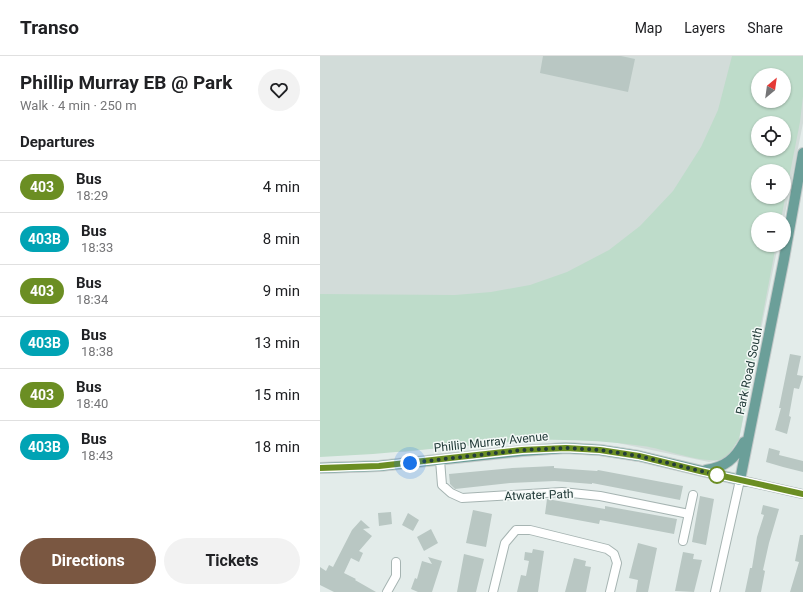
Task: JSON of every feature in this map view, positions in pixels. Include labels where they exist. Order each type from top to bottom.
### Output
[{"type":"main road","name":"Park Road South","points":[[740,480],[784,259],[803,153]]},
{"type":"main road","points":[[700,471],[721,467],[729,462],[738,452],[749,433]]},
{"type":"main road","name":"Phillip Murray Avenue","points":[[320,468],[379,466],[522,450],[566,448],[600,450],[639,456],[740,480]]},
{"type":"street","name":"Atwater Path","points":[[440,460],[442,485],[451,493],[462,498],[562,492],[600,496],[689,514]]},
{"type":"street","name":"Phillip Murray Avenue","points":[[740,480],[803,494]]},
{"type":"street","name":"Park Road South","points":[[715,592],[740,480]]},
{"type":"street","points":[[683,541],[693,495]]},
{"type":"street","points":[[492,592],[505,543],[516,530],[530,530],[607,549],[614,554],[618,563],[610,592]]},
{"type":"street","points":[[387,592],[396,576],[396,562]]},
{"type":"shaded area","points":[[320,56],[803,56],[803,123],[791,184],[791,164],[751,164],[751,204],[787,204],[785,212],[751,212],[751,252],[777,252],[739,439],[729,453],[720,460],[709,462],[560,431],[405,452],[320,451]]},
{"type":"green space","points":[[732,56],[803,56],[803,96],[800,122],[791,168],[791,164],[751,164],[751,204],[784,204],[782,212],[751,212],[751,252],[775,252],[739,439],[728,455],[722,459],[710,460],[629,444],[588,441],[534,440],[373,454],[320,457],[320,294],[455,295],[491,292],[530,285],[567,272],[609,250],[640,226],[673,191],[701,147],[718,110]]},
{"type":"building","points":[[543,56],[621,56],[635,59],[628,92],[540,73]]},
{"type":"building","points":[[790,354],[801,356],[797,375],[803,376],[799,389],[794,388],[789,416],[791,417],[787,434],[775,430],[781,408],[779,408]]},
{"type":"building","points":[[769,448],[780,451],[779,455],[803,461],[803,472],[766,462]]},
{"type":"building","points":[[554,466],[554,468],[598,470],[683,486],[680,500],[592,483],[555,481],[510,483],[455,489],[450,484],[449,474]]},
{"type":"building","points":[[700,496],[714,499],[706,545],[692,542]]},
{"type":"building","points":[[547,499],[605,509],[605,506],[677,519],[674,534],[600,520],[599,524],[545,514]]},
{"type":"building","points":[[763,505],[779,509],[763,570],[765,571],[761,592],[745,592],[750,568],[752,568],[757,537],[764,515],[761,514]]},
{"type":"building","points":[[473,510],[492,514],[486,547],[466,543]]},
{"type":"building","points":[[391,512],[392,524],[379,526],[378,513]]},
{"type":"building","points":[[408,513],[419,520],[413,531],[402,525]]},
{"type":"building","points":[[361,520],[370,528],[363,529],[372,536],[359,551],[363,553],[359,562],[351,558],[344,573],[376,592],[334,592],[320,585],[320,567],[326,571],[329,565],[333,567],[352,530]]},
{"type":"building","points":[[431,529],[438,543],[424,551],[417,537]]},
{"type":"building","points":[[800,535],[803,535],[803,592],[790,592],[799,562],[795,561]]},
{"type":"building","points":[[638,543],[657,548],[648,592],[636,592],[638,580],[629,578]]},
{"type":"building","points":[[533,549],[544,551],[538,592],[517,592],[521,575],[526,576],[529,561],[524,560],[525,552],[532,553]]},
{"type":"building","points":[[683,552],[694,554],[693,559],[702,560],[694,592],[675,591]]},
{"type":"building","points":[[464,554],[484,559],[476,592],[457,592]]},
{"type":"building","points":[[428,557],[442,561],[432,592],[418,592],[411,589],[415,578],[417,579],[422,561],[432,564]]},
{"type":"building","points":[[574,558],[586,561],[585,566],[591,567],[586,592],[565,592]]},
{"type":"bus line","name":"403","points":[[320,468],[379,466],[522,450],[566,448],[600,450],[639,456],[803,494]]},
{"type":"route","points":[[410,463],[522,450],[566,448],[600,450],[639,456],[717,475]]}]
